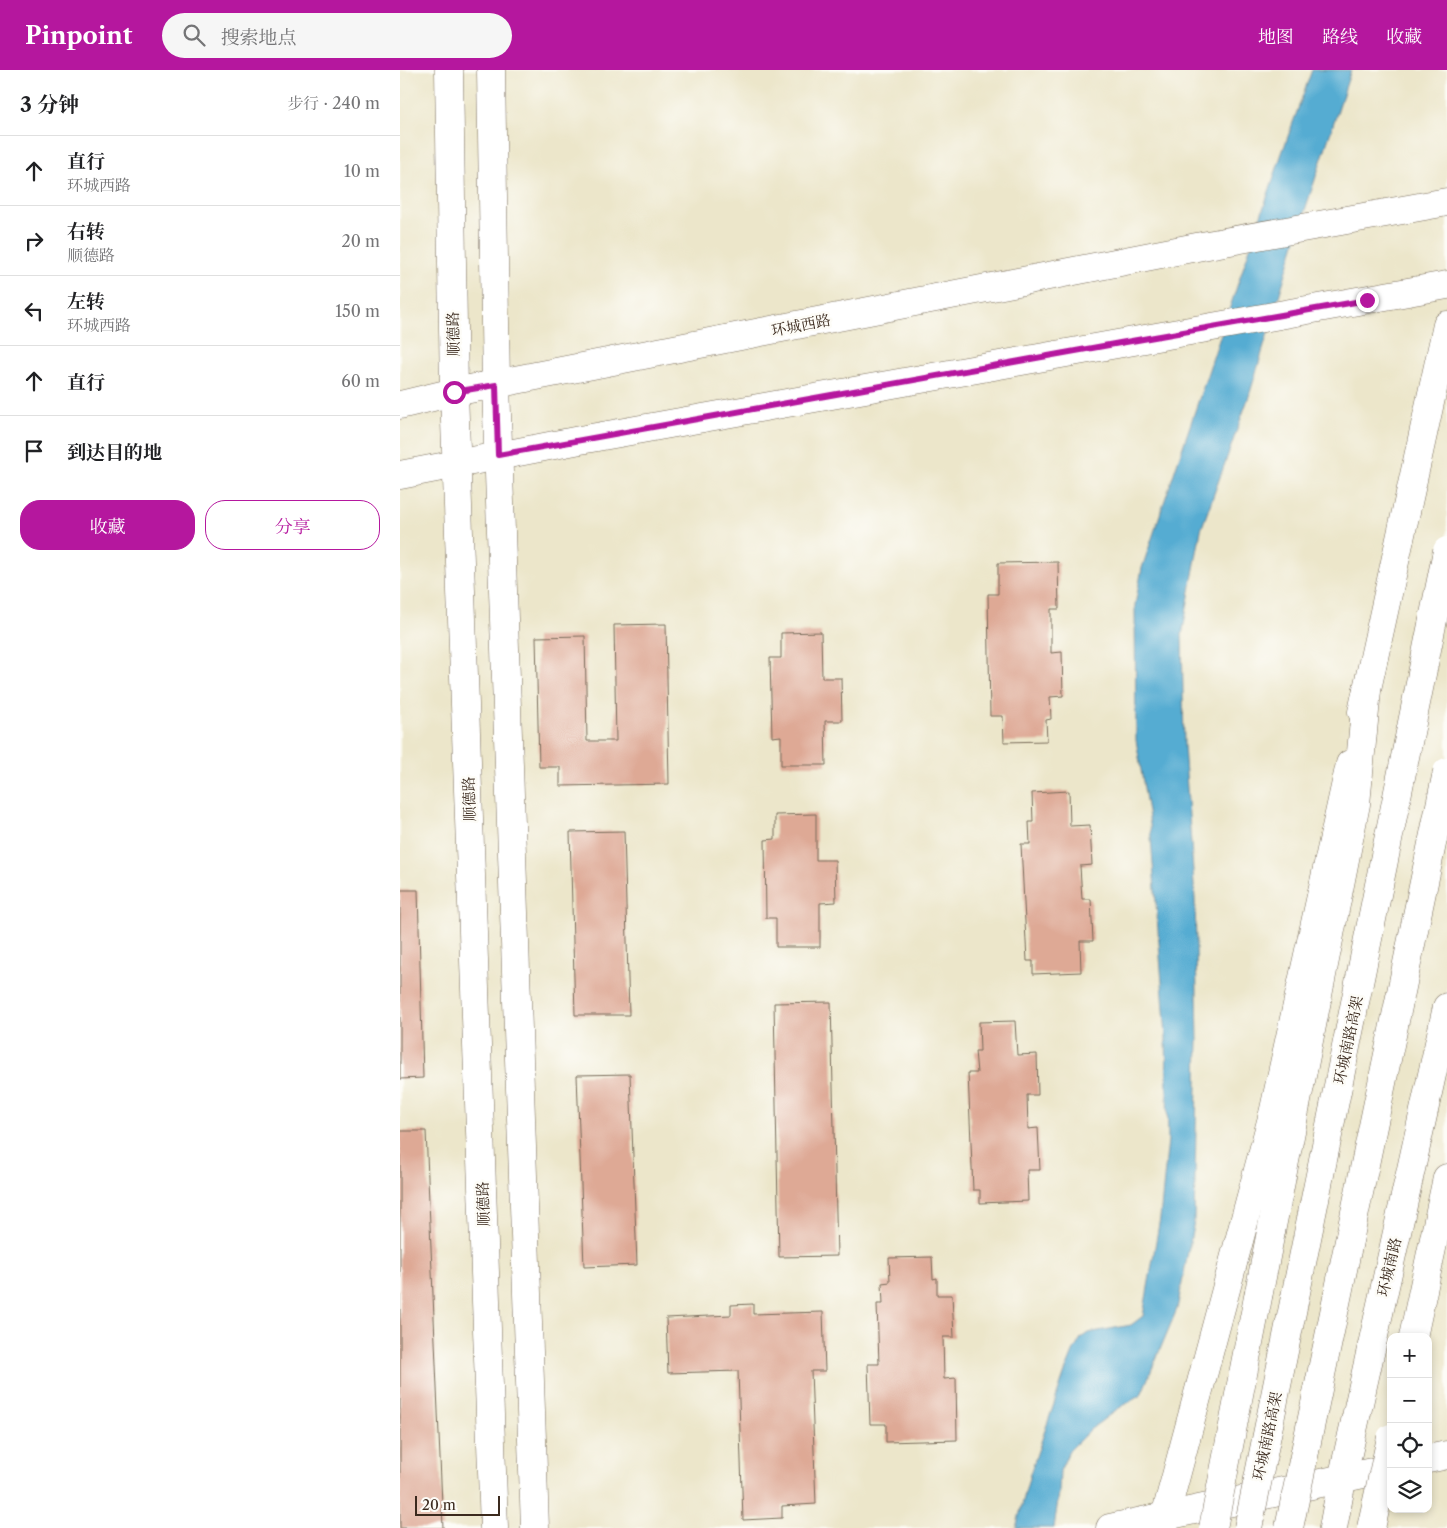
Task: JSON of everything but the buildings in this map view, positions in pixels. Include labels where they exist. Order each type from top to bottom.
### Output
[{"type":"main road","name":"顺德路","points":[[449,70],[454,392],[494,1528]]},
{"type":"main road","points":[[491,70],[498,455],[535,1528]]},
{"type":"main road","name":"环城西路","points":[[400,405],[454,392],[1202,246],[1447,202]]},
{"type":"main road","points":[[400,475],[498,455],[1447,285]]},
{"type":"main road","points":[[1164,1523],[1273,1114],[1447,325]]},
{"type":"main road","name":"环城南路高架","points":[[1248,1528],[1447,551]]},
{"type":"main road","points":[[1213,1528],[1356,804],[1367,690]]},
{"type":"main road","points":[[1289,1528],[1447,772]]},
{"type":"main road","name":"环城南路","points":[[1333,1528],[1447,1007]]},
{"type":"main road","points":[[1414,1333],[1447,1178]]},
{"type":"main road","points":[[1432,1458],[1447,1455]]},
{"type":"main road","points":[[1371,1528],[1387,1456]]},
{"type":"main road","points":[[1121,1525],[1164,1523],[1387,1469]]},
{"type":"water","points":[[1312,70],[1351,70],[1305,210],[1249,396],[1201,530],[1182,635],[1184,746],[1195,899],[1198,1040],[1194,1221],[1177,1309],[1141,1395],[1116,1410],[1091,1429],[1069,1451],[1060,1471],[1054,1528],[1016,1528],[1030,1474],[1065,1372],[1081,1338],[1088,1333],[1131,1325],[1143,1316],[1160,1218],[1168,1140],[1166,1036],[1150,824],[1136,740],[1135,605],[1142,568],[1282,153]]},
{"type":"route","points":[[454,392],[496,385],[498,455],[1367,300]]}]
